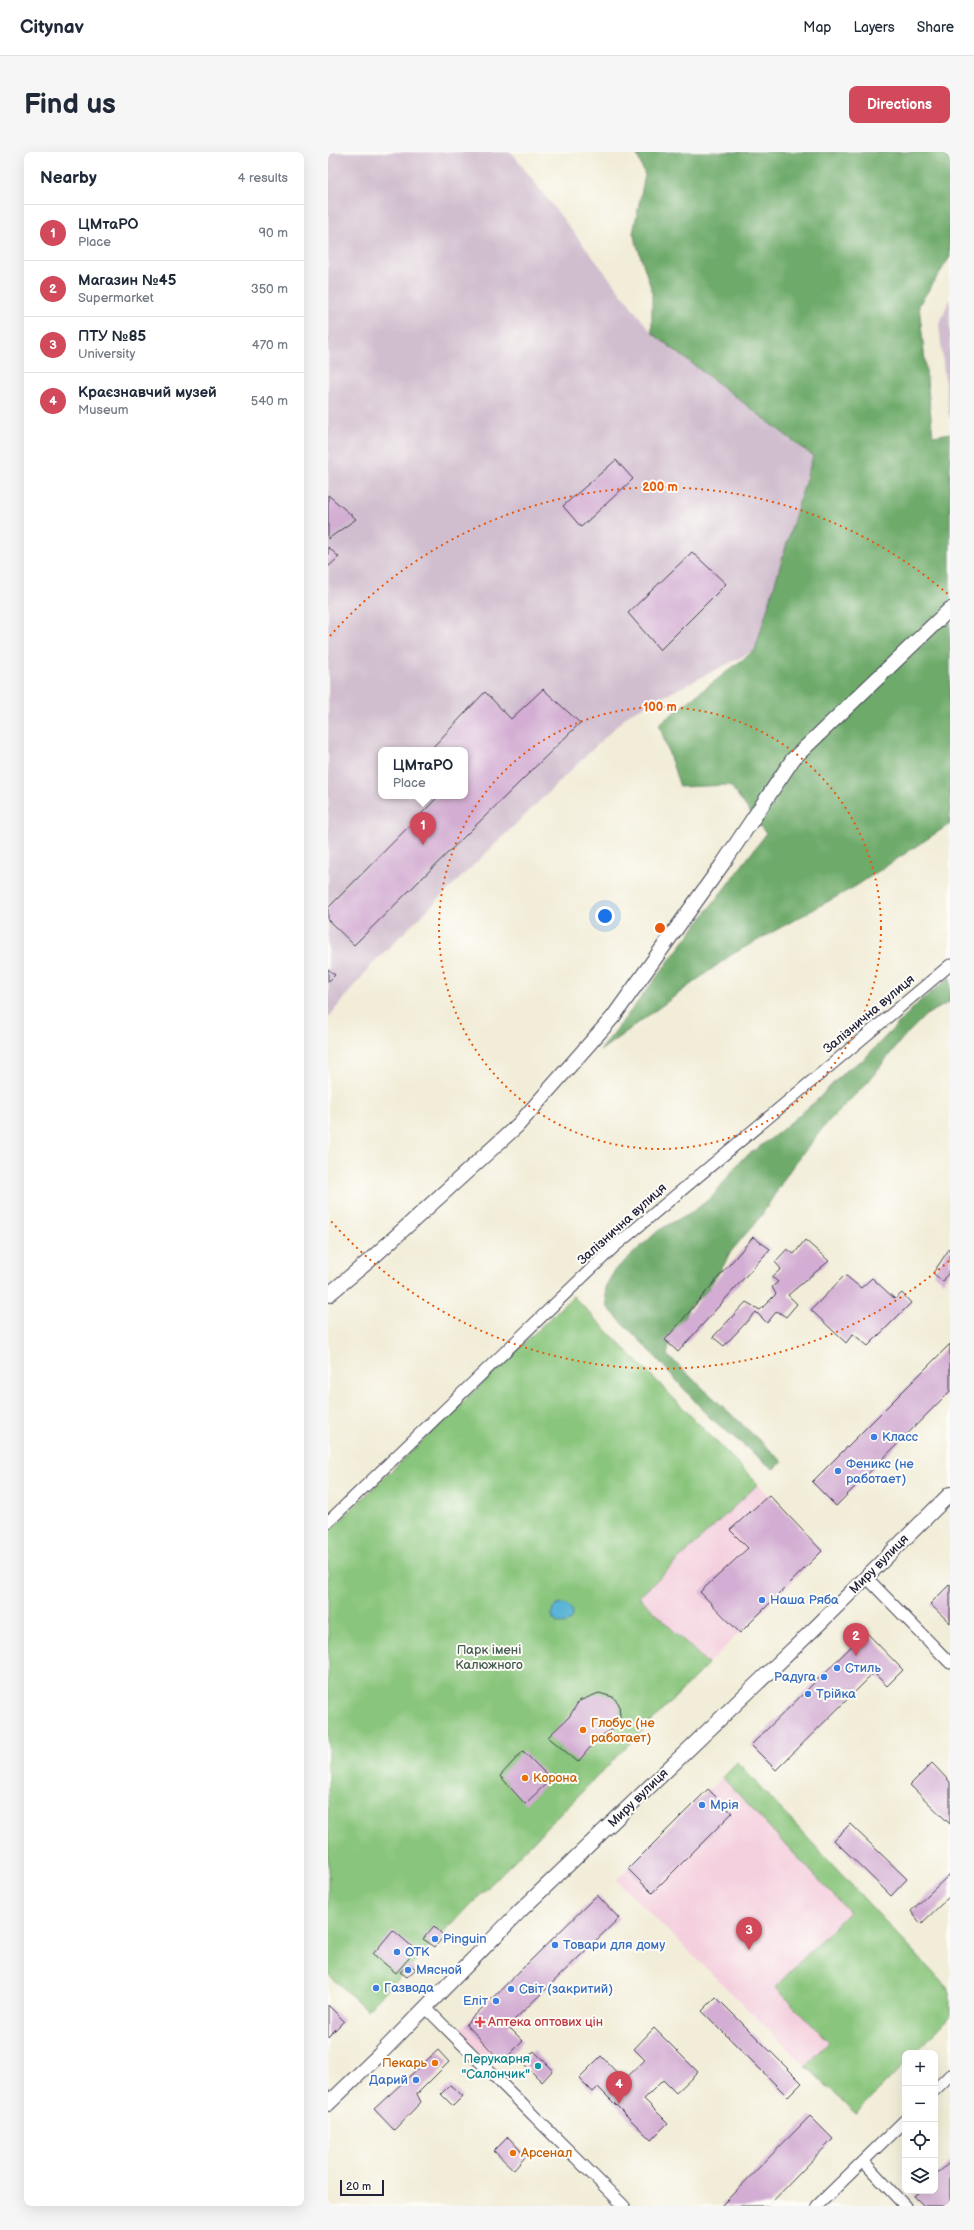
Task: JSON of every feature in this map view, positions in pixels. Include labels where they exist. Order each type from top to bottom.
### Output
[{"type":"street","points":[[328,1295],[370,1260],[518,1125],[613,1017],[724,862],[793,760],[950,609]]},
{"type":"street","name":"Залізнична вулиця","points":[[328,1522],[614,1248],[950,965]]},
{"type":"street","name":"Миру вулиця","points":[[328,2104],[426,2008],[533,1898],[867,1578],[950,1494]]},
{"type":"street","points":[[867,1578],[950,1663]]},
{"type":"street","points":[[426,2008],[624,2206]]},
{"type":"street","points":[[938,2087],[950,2075]]},
{"type":"street","points":[[817,2206],[903,2122]]},
{"type":"street","points":[[863,2161],[905,2206]]},
{"type":"shaded area","points":[[328,152],[511,152],[652,333],[813,456],[755,650],[629,714],[374,962],[328,1018]]},
{"type":"shaded area","points":[[950,298],[950,418],[949,418],[939,325]]},
{"type":"shaded area","points":[[758,1484],[822,1551],[708,1664],[638,1597]]},
{"type":"shaded area","points":[[722,1777],[849,1912],[776,1987],[830,2042],[806,2066],[616,1880]]},
{"type":"shaded area","points":[[466,2024],[492,2051],[484,2058],[458,2032]]},
{"type":"green space","points":[[636,152],[950,152],[950,257],[919,305],[933,436],[950,433],[950,824],[856,886],[731,955],[600,1051],[766,834],[730,785],[680,787],[659,724],[755,650],[813,456],[652,333],[652,291],[633,233],[645,175]]},
{"type":"green space","points":[[950,977],[950,1002],[926,1015],[902,1039],[868,1082],[826,1124],[790,1170],[761,1216],[729,1254],[724,1265],[706,1292],[690,1306],[669,1346],[667,1355],[783,1462],[773,1469],[709,1417],[652,1353],[607,1307],[605,1287],[615,1270],[659,1230],[695,1210],[713,1196],[741,1160],[773,1137],[816,1101],[846,1070],[863,1060],[919,1002]]},
{"type":"green space","name":"Парк імені Калюжного","points":[[573,1296],[758,1484],[639,1597],[708,1664],[367,2010],[328,1974],[328,1532]]},
{"type":"green space","points":[[737,1762],[950,1991],[950,2017],[918,2050],[902,2050],[902,2066],[856,2114],[806,2066],[829,2042],[775,1987],[849,1912],[722,1777]]},
{"type":"water","points":[[562,1604],[569,1607],[572,1614],[569,1621],[562,1624],[555,1621],[552,1614],[555,1607]]},
{"type":"building","points":[[616,460],[633,479],[581,527],[563,506]]},
{"type":"building","points":[[328,495],[356,519],[328,539]]},
{"type":"building","points":[[328,547],[339,557],[328,567]]},
{"type":"building","points":[[692,552],[726,584],[660,650],[628,613]]},
{"type":"building","points":[[543,689],[580,723],[354,945],[328,920],[328,908],[436,799],[468,799],[468,747],[433,747],[485,692],[511,719]]},
{"type":"building","points":[[328,969],[335,975],[328,982]]},
{"type":"building","points":[[753,1237],[770,1249],[678,1352],[665,1340]]},
{"type":"building","points":[[805,1240],[829,1261],[788,1295],[797,1304],[786,1317],[777,1311],[767,1323],[756,1312],[724,1346],[713,1337],[746,1302],[760,1310],[776,1294],[772,1287],[778,1282],[772,1277],[781,1269],[775,1262],[787,1249],[794,1254]]},
{"type":"building","points":[[950,1248],[950,1270],[943,1282],[933,1273]]},
{"type":"building","points":[[845,1275],[861,1288],[872,1278],[895,1299],[902,1293],[911,1303],[868,1346],[853,1334],[846,1343],[811,1310]]},
{"type":"building","points":[[950,1344],[950,1391],[836,1506],[812,1482]]},
{"type":"building","points":[[769,1495],[822,1551],[740,1633],[700,1592],[748,1548],[730,1530]]},
{"type":"building","points":[[950,1584],[950,1623],[930,1604]]},
{"type":"building","points":[[866,1632],[903,1670],[887,1686],[874,1673],[776,1770],[751,1745]]},
{"type":"building","name":"Глобус (не работает)","points":[[599,1693],[613,1697],[619,1704],[620,1717],[616,1726],[597,1739],[578,1762],[548,1737],[569,1717],[579,1701]]},
{"type":"building","name":"Корона","points":[[523,1751],[551,1779],[525,1804],[500,1776]]},
{"type":"building","points":[[932,1763],[950,1782],[950,1824],[910,1785]]},
{"type":"building","points":[[708,1789],[732,1813],[652,1893],[628,1869]]},
{"type":"building","points":[[850,1824],[907,1879],[891,1896],[834,1840]]},
{"type":"building","points":[[950,1874],[950,1896],[921,1924],[911,1911]]},
{"type":"building","points":[[597,1895],[619,1918],[508,2026],[523,2041],[502,2062],[466,2024]]},
{"type":"building","points":[[434,1926],[444,1936],[435,1947],[423,1939]]},
{"type":"building","points":[[393,1930],[416,1950],[396,1973],[373,1954]]},
{"type":"building","name":"Мясной","points":[[409,1964],[416,1969],[407,1977],[400,1972]]},
{"type":"building","points":[[716,1997],[802,2083],[788,2097],[702,2011]]},
{"type":"building","points":[[328,2005],[344,2021],[328,2037]]},
{"type":"building","points":[[654,2028],[698,2072],[676,2093],[663,2080],[644,2099],[668,2123],[651,2140],[598,2087],[593,2092],[579,2078],[601,2056],[624,2080],[645,2060],[634,2049]]},
{"type":"building","points":[[438,2050],[449,2062],[417,2094],[421,2102],[394,2130],[374,2109]]},
{"type":"building","name":"Перукарня \"Салончик\"","points":[[534,2051],[553,2070],[542,2082],[523,2063]]},
{"type":"building","points":[[450,2085],[463,2096],[453,2106],[441,2094]]},
{"type":"building","points":[[810,2116],[833,2139],[768,2206],[721,2206]]},
{"type":"building","points":[[508,2137],[526,2156],[514,2170],[494,2151]]},
{"type":"building","points":[[950,2162],[950,2206],[924,2206],[914,2196],[916,2194],[938,2194],[938,2173]]},
{"type":"place","name":"ЦМтаРО","points":[[423,845]]},
{"type":"place","name":"Класс","points":[[874,1437]]},
{"type":"place","name":"Феникс (не работает)","points":[[838,1471]]},
{"type":"place","name":"Наша Ряба","points":[[762,1600]]},
{"type":"place","name":"Магазин №45","points":[[856,1656]]},
{"type":"place","name":"Стиль","points":[[837,1668]]},
{"type":"place","name":"Радуга","points":[[824,1677]]},
{"type":"place","name":"Трійка","points":[[808,1694]]},
{"type":"place","name":"Глобус (не работает)","points":[[583,1730]]},
{"type":"place","name":"Корона","points":[[525,1778]]},
{"type":"place","name":"Мрія","points":[[702,1805]]},
{"type":"place","name":"Pinguin","points":[[435,1939]]},
{"type":"place","name":"Товари для дому","points":[[555,1945]]},
{"type":"place","name":"ПТУ №85","points":[[749,1950]]},
{"type":"place","name":"ОТК","points":[[397,1952]]},
{"type":"place","name":"Мясной","points":[[408,1970]]},
{"type":"place","name":"Газвода","points":[[376,1988]]},
{"type":"place","name":"Світ (закритий)","points":[[511,1989]]},
{"type":"place","name":"Еліт","points":[[496,2001]]},
{"type":"place","name":"Аптека оптових цін","points":[[480,2022]]},
{"type":"place","name":"Пекарь","points":[[435,2063]]},
{"type":"place","name":"Перукарня \"Салончик\"","points":[[538,2066]]},
{"type":"place","name":"Дарий","points":[[416,2080]]},
{"type":"place","name":"Краєзнавчий музей","points":[[619,2104]]},
{"type":"place","name":"Арсенал","points":[[513,2153]]}]
